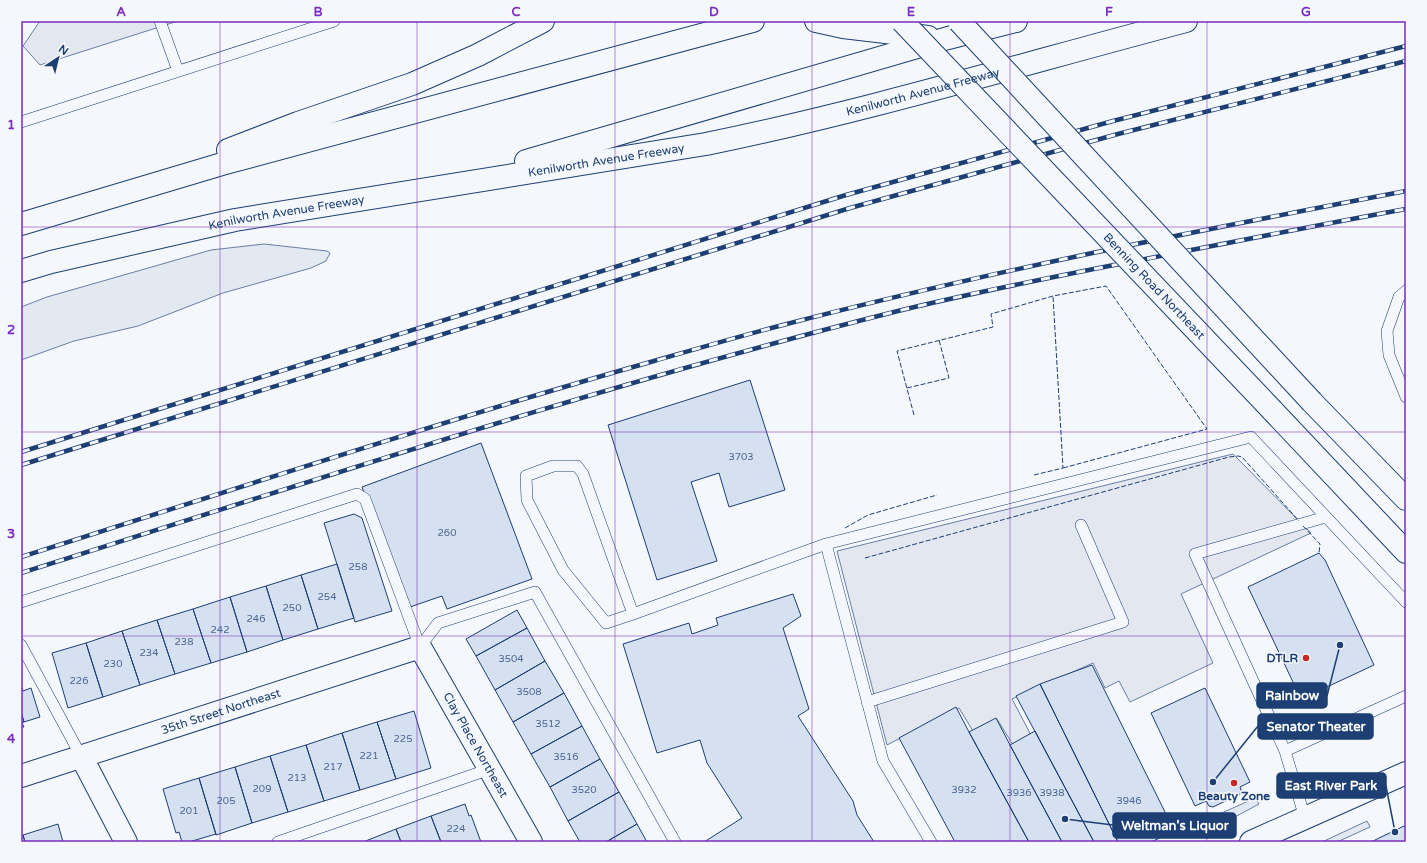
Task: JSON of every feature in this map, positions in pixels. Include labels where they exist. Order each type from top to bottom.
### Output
[{"type":"main road","points":[[58,213],[298,123],[412,84],[478,55],[543,21]]},
{"type":"main road","points":[[21,224],[222,164],[753,21]]},
{"type":"main road","points":[[816,21],[843,27],[921,37],[967,28],[1016,21]]},
{"type":"main road","name":"Benning Road Northeast","points":[[902,21],[1406,552]]},
{"type":"main road","name":"Kenilworth Avenue Freeway","points":[[21,271],[51,262],[235,220],[699,145],[769,131],[1186,21]]},
{"type":"main road","points":[[419,190],[572,148],[967,28]]},
{"type":"main road","points":[[967,28],[1312,402],[1406,499]]},
{"type":"main road","name":"35th Street Northeast","points":[[21,776],[420,648]]},
{"type":"main road","name":"Clay Place Northeast","points":[[420,648],[531,842]]},
{"type":"main road","points":[[81,756],[126,842]]},
{"type":"main road","points":[[1251,842],[1406,773]]},
{"type":"lane","points":[[160,21],[178,71]]},
{"type":"lane","points":[[21,122],[334,21]]},
{"type":"lane","points":[[1406,291],[1399,297],[1387,331],[1389,355],[1406,397]]},
{"type":"lane","points":[[633,614],[584,474],[577,466],[553,466],[526,476],[527,500],[564,570],[606,623],[633,614],[826,544],[1251,437],[1406,602]]},
{"type":"lane","points":[[21,602],[357,494],[365,498],[420,648]]},
{"type":"lane","points":[[1304,818],[1285,751],[1195,554],[1326,517]]},
{"type":"lane","points":[[868,702],[1123,622],[1081,525]]},
{"type":"lane","points":[[826,544],[883,761],[932,842]]},
{"type":"lane","points":[[420,648],[438,623],[535,592],[675,842]]},
{"type":"lane","points":[[21,645],[81,756]]},
{"type":"lane","points":[[1285,751],[1406,696]]},
{"type":"lane","points":[[278,842],[490,769]]},
{"type":"shaded area","points":[[40,21],[178,21],[40,65],[23,46]]},
{"type":"shaded area","points":[[264,244],[327,251],[330,253],[326,261],[311,268],[223,293],[138,326],[74,341],[21,360],[21,307],[47,297],[211,250]]},
{"type":"shaded area","points":[[1233,454],[1311,533],[1181,594],[1213,663],[1130,702],[1119,681],[1105,688],[1093,663],[1012,699],[1031,735],[1013,745],[997,719],[973,731],[959,708],[887,745],[837,551]]},
{"type":"shaded area","points":[[1255,798],[1259,804],[1196,838],[1191,827]]},
{"type":"shaded area","points":[[1367,821],[1370,827],[1337,842],[1322,842]]},
{"type":"building","points":[[750,380],[785,490],[729,507],[719,473],[691,482],[717,561],[657,580],[608,425]]},
{"type":"building","points":[[481,443],[532,579],[447,609],[442,596],[407,608],[362,487]]},
{"type":"building","points":[[354,514],[362,518],[392,611],[355,622],[324,523]]},
{"type":"building","points":[[1319,553],[1325,560],[1374,665],[1301,699],[1248,587]]},
{"type":"building","points":[[337,564],[354,618],[318,629],[301,575]]},
{"type":"building","points":[[301,575],[318,629],[283,640],[266,586]]},
{"type":"building","points":[[266,586],[283,640],[247,652],[230,597]]},
{"type":"building","points":[[793,594],[801,616],[783,628],[809,709],[798,716],[853,801],[857,815],[874,842],[704,842],[742,818],[707,763],[700,740],[657,753],[623,644],[689,623],[692,634],[718,625],[716,618]]},
{"type":"building","points":[[230,597],[247,652],[211,663],[193,609]]},
{"type":"building","points":[[193,609],[211,663],[175,674],[157,620]]},
{"type":"building","points":[[517,610],[527,628],[476,656],[466,639]]},
{"type":"building","points":[[157,620],[175,674],[140,685],[122,631]]},
{"type":"building","points":[[527,628],[545,661],[495,690],[476,656]]},
{"type":"building","points":[[122,631],[140,685],[103,697],[86,643]]},
{"type":"building","points":[[86,643],[103,697],[68,708],[52,653]]},
{"type":"building","points":[[545,661],[564,693],[513,722],[495,690]]},
{"type":"building","points":[[1092,665],[1172,826],[1173,832],[1151,842],[1118,842],[1040,684]]},
{"type":"building","points":[[1040,684],[1118,842],[1094,842],[1016,696]]},
{"type":"building","points":[[21,685],[23,691],[31,688],[40,717],[24,722],[21,712]]},
{"type":"building","points":[[1205,688],[1250,782],[1240,787],[1242,793],[1213,807],[1209,806],[1206,801],[1195,806],[1151,713]]},
{"type":"building","points":[[564,693],[582,726],[531,754],[513,722]]},
{"type":"building","points":[[956,707],[1029,842],[955,842],[899,738]]},
{"type":"building","points":[[414,711],[431,768],[396,779],[377,722]]},
{"type":"building","points":[[21,712],[24,722],[22,723],[24,727],[21,727]]},
{"type":"building","points":[[996,718],[1062,842],[1029,842],[969,732]]},
{"type":"building","points":[[377,722],[396,779],[360,790],[342,733]]},
{"type":"building","points":[[582,726],[600,759],[550,787],[531,754]]},
{"type":"building","points":[[1035,731],[1094,842],[1062,842],[1010,745]]},
{"type":"building","points":[[342,733],[360,790],[324,801],[306,745]]},
{"type":"building","points":[[306,745],[324,801],[288,812],[270,756]]},
{"type":"building","points":[[270,756],[288,812],[252,823],[235,767]]},
{"type":"building","points":[[600,759],[619,792],[568,821],[550,787]]},
{"type":"building","points":[[235,767],[252,823],[216,835],[199,778]]},
{"type":"building","points":[[199,778],[216,834],[189,842],[182,842],[179,832],[176,833],[163,789]]},
{"type":"building","points":[[619,792],[637,824],[606,842],[580,842],[568,821]]},
{"type":"building","points":[[465,804],[469,816],[471,815],[481,842],[441,842],[431,816]]},
{"type":"building","points":[[431,816],[441,842],[401,842],[396,829]]},
{"type":"building","points":[[58,824],[63,842],[25,842],[23,835]]},
{"type":"building","points":[[637,824],[647,842],[606,842]]},
{"type":"building","points":[[1404,826],[1406,828],[1406,842],[1371,842]]},
{"type":"building","points":[[396,829],[401,842],[363,842]]},
{"type":"building","points":[[23,835],[25,842],[21,842],[21,836]]},
{"type":"railway","points":[[21,452],[846,195],[1113,121],[1406,46]]},
{"type":"railway","points":[[21,465],[850,208],[1118,134],[1406,61]]},
{"type":"railway","points":[[21,557],[337,456],[575,384],[779,326],[857,306],[1091,253],[1406,191]]},
{"type":"railway","points":[[21,573],[458,435],[677,370],[787,340],[898,311],[1003,287],[1406,209]]},
{"type":"fence","points":[[914,415],[897,351],[993,327],[991,314],[1053,296],[1106,286],[1207,429],[1063,468]]},
{"type":"fence","points":[[1034,475],[1063,468],[1053,296]]},
{"type":"fence","points":[[907,388],[949,378],[939,340]]},
{"type":"fence","points":[[865,558],[1229,457],[1238,456],[1242,457],[1299,521]]},
{"type":"fence","points":[[845,528],[868,515],[937,495]]},
{"type":"fence","points":[[1303,526],[1320,544],[1319,553]]},
{"type":"place","name":"Rainbow","points":[[1340,645]]},
{"type":"place","name":"DTLR","points":[[1306,658]]},
{"type":"place","name":"Senator Theater","points":[[1213,782]]},
{"type":"place","name":"Beauty Zone","points":[[1234,783]]},
{"type":"place","name":"Weltman's Liquor","points":[[1065,819]]},
{"type":"place","name":"East River Park","points":[[1395,832]]}]
